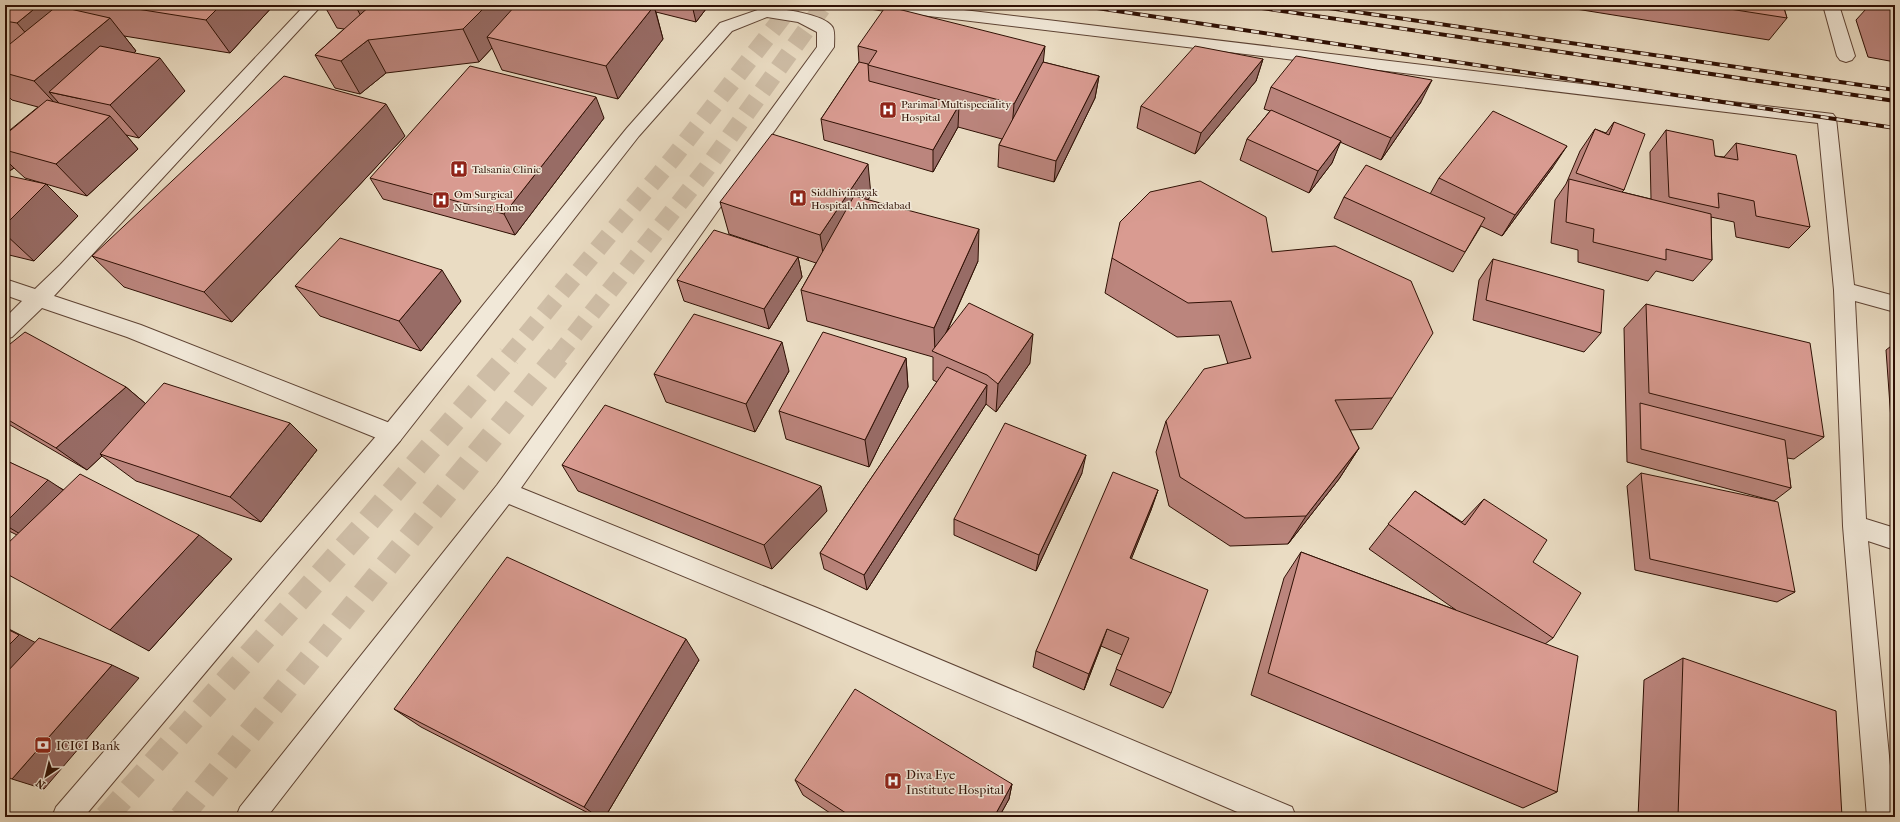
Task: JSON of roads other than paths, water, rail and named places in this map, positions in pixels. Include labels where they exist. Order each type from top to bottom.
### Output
[{"type":"street","points":[[5,331],[39,299],[314,5]]},
{"type":"street","points":[[879,5],[1827,118],[1844,290],[1855,526],[1880,817]]},
{"type":"street","points":[[1831,5],[1846,56]]},
{"type":"street","points":[[66,817],[237,614],[392,434],[634,132],[726,26],[766,12],[802,17],[825,28],[826,47],[505,492],[250,817]]},
{"type":"street","points":[[5,287],[134,331],[392,434]]},
{"type":"street","points":[[1844,290],[1895,304]]},
{"type":"street","points":[[505,492],[808,616],[1282,817]]},
{"type":"street","points":[[1855,526],[1895,539]]},
{"type":"tunnel","points":[[508,357],[673,158],[792,5]]},
{"type":"tunnel","points":[[557,357],[707,168],[824,5]]},
{"type":"tunnel","points":[[106,817],[363,527],[509,356]]},
{"type":"tunnel","points":[[181,817],[558,356]]},
{"type":"railway","points":[[1077,5],[1895,128]]},
{"type":"railway","points":[[1241,5],[1895,101]]},
{"type":"railway","points":[[1308,5],[1895,90]]},
{"type":"place","name":"Parimal Multispeciality Hospital","points":[[888,110]]},
{"type":"place","name":"Talsania Clinic","points":[[459,169]]},
{"type":"place","name":"Siddhivinayak Hospital, Ahmedabad","points":[[798,198]]},
{"type":"place","name":"Om Surgical Nursing Home","points":[[441,200]]},
{"type":"place","name":"ICICI Bank","points":[[43,745]]},
{"type":"place","name":"Diva Eye Institute Hospital","points":[[893,781]]}]
